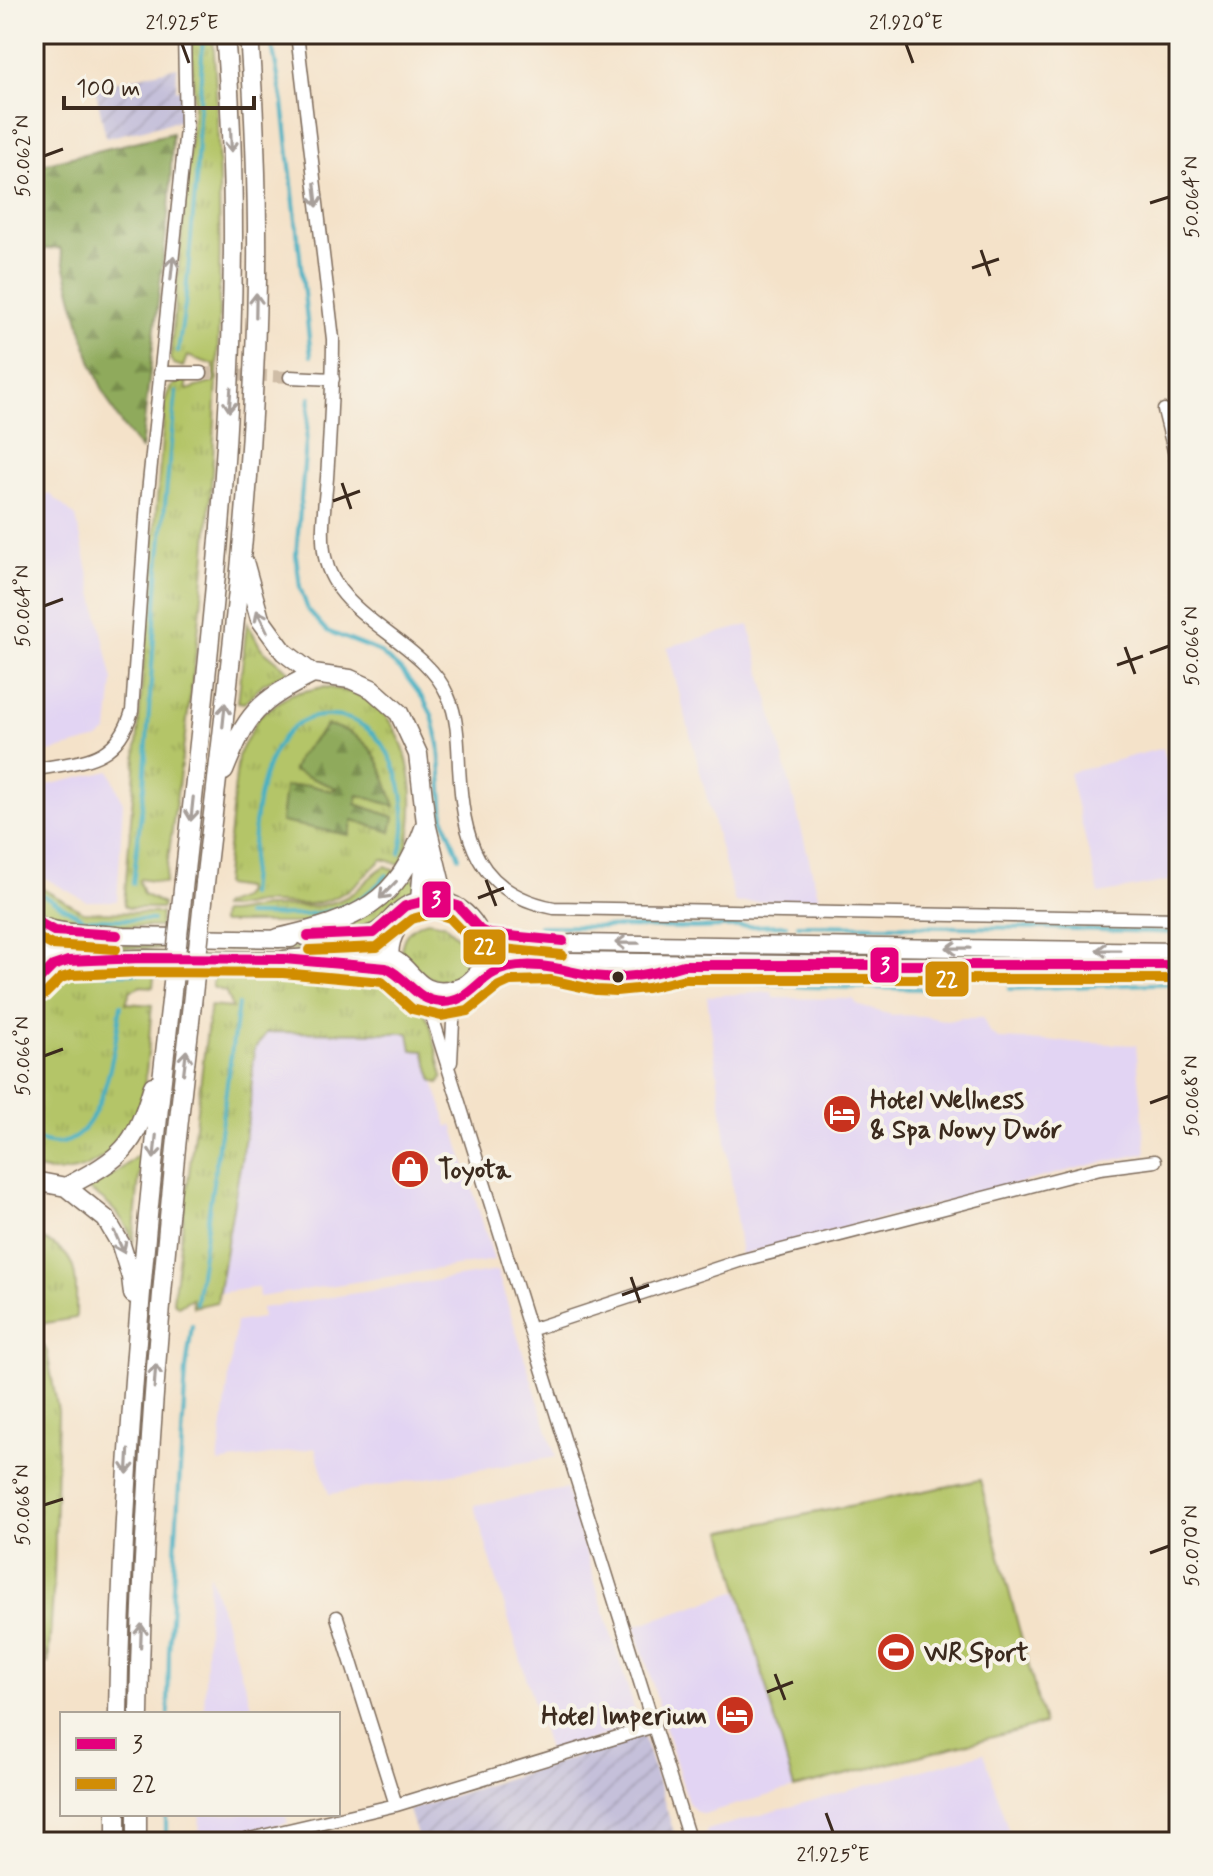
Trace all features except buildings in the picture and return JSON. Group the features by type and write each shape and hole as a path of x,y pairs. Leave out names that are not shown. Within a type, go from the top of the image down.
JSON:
{"highway":[{"path":"118,1712 127,1480 137,1328 217,579 232,372 233,218 225,34"},
{"path":"139,1712 143,1568 160,1306 242,550 254,375 257,288 255,139 249,34"},
{"path":"242,550 257,612 284,652 313,674 359,683 377,693 399,713 418,754 426,823 445,901"},
{"path":"215,792 237,739 254,711 270,696 313,674"},
{"path":"419,906 426,823"},
{"path":"284,939 350,918 375,903 397,881 420,843 426,823"},
{"path":"66,1187 112,1161 130,1143 141,1125 167,1041"},
{"path":"34,1181 66,1187 100,1213 117,1237 131,1277 137,1328"},
{"path":"116,1816 116,1842"},
{"path":"137,1816 137,1842"}],"main road":[{"path":"36,928 49,940 98,940 123,936 284,939 374,933 400,909 445,901 467,914 482,936 482,962 473,978 456,995 427,1000 405,987 392,964 392,939 401,924 419,906"},
{"path":"419,906 455,918 473,937 482,936 516,945 574,943 1179,951"},
{"path":"36,928 41,951 36,962"},
{"path":"284,939 371,944 392,939"},
{"path":"36,962 61,952 113,953 141,958"},
{"path":"34,985 46,971 59,963 141,958 284,959 327,956 392,964 426,988 464,998 492,974 505,968 578,963"},
{"path":"482,962 516,958 578,963 1009,967 1179,965"}],"street":[{"path":"34,770 99,756 118,741 128,724 136,676 147,502 186,129 184,34"},
{"path":"297,34 333,339 323,531 328,569 337,587 417,656 443,685 456,723 462,802 469,842 489,875 513,895 541,905 568,909 1179,919"},
{"path":"160,373 201,373"},
{"path":"290,377 333,379"},
{"path":"1164,410 1179,471"},
{"path":"451,1073 456,995"},
{"path":"427,1000 690,1842"},
{"path":"530,1330 739,1261 1100,1168 1155,1161"},
{"path":"337,1617 396,1805"},
{"path":"237,1842 396,1805 654,1726"}],"shaded area":[{"path":"177,67 176,90 182,88 181,120 106,138 95,87"},
{"path":"50,494 76,517 113,681 108,731 98,739 34,756 34,498"},
{"path":"749,625 819,898 735,903 667,647"},
{"path":"1163,748 1179,817 1179,879 1099,894 1069,773"},
{"path":"110,771 123,803 117,901 86,901 34,872 34,788"},
{"path":"772,992 773,998 853,999 859,1006 892,1015 947,1021 983,1018 989,1032 998,1039 1136,1045 1146,1153 741,1255 707,996"},
{"path":"267,1032 410,1033 424,1051 448,1127 453,1125 494,1260 259,1297 258,1287 218,1293 250,1107 254,1049"},
{"path":"497,1271 556,1457 329,1494 315,1448 218,1463 236,1322 262,1318 261,1308"},
{"path":"566,1489 639,1724 549,1753 474,1505"},
{"path":"209,1572 253,1712 204,1712"},
{"path":"738,1591 794,1788 703,1814 688,1802 635,1626"},
{"path":"643,1735 677,1842 419,1842 409,1810"},
{"path":"984,1753 1012,1842 702,1842 707,1830"},
{"path":"200,1816 286,1816 288,1823 199,1842"}],"green space":[{"path":"191,34 213,34 219,164 218,358 211,488 198,636 165,883 139,881 143,894 163,904 162,908 128,908 124,905 165,403 169,390 177,383 186,380 187,390 214,382 214,365 187,356 183,367 170,359 194,105"},
{"path":"172,133 170,198 141,449 124,429 99,381 80,327 60,248 34,250 34,166"},
{"path":"247,622 261,648 289,671 264,683 244,703 238,702"},
{"path":"323,687 339,689 368,700 392,725 401,743 411,784 412,805 411,826 401,864 382,859 349,889 320,902 258,903 221,908 241,898 245,891 244,888 224,885 238,756 259,716 291,694"},
{"path":"327,725 356,736 366,744 380,765 395,806 358,795 356,804 394,817 391,832 353,820 349,835 281,822 285,787 309,785 331,791 336,788 293,771 298,757"},
{"path":"386,866 397,872 375,897 314,923 220,923 221,913 335,902 352,894"},
{"path":"406,877 417,880 417,895 371,926 361,930 340,928"},
{"path":"34,884 84,912 161,913 160,927 63,926 47,922 34,908"},
{"path":"428,921 444,924 472,950 466,966 448,980 432,979 401,952 409,932"},
{"path":"48,945 381,948 379,952"},
{"path":"519,950 1000,956 1002,958 519,954"},
{"path":"73,965 155,967 153,987 141,986 130,991 126,1003 152,1005 147,1067 138,1113 121,1143 86,1167 64,1172 49,1171 34,1168 34,996 53,973"},
{"path":"215,967 378,973 423,1009 430,1024 443,1077 439,1083 433,1081 424,1051 412,1050 409,1033 267,1032 254,1050 250,1107 217,1302 193,1307 192,1298 178,1306 173,1301 210,1006 232,1008 226,992 212,987"},
{"path":"138,1155 141,1156 133,1243 115,1211 86,1188 116,1173"},
{"path":"34,1237 49,1242 68,1257 75,1277 76,1318 34,1325"},
{"path":"43,1345 58,1411 54,1580 48,1664 34,1610 34,1346"},
{"path":"980,1480 1044,1724 794,1788 723,1531"}],"waterway":[{"path":"178,351 196,181 203,34"},
{"path":"270,34 283,103 311,356"},
{"path":"133,884 144,786 158,577 176,392"},
{"path":"310,398 296,555 300,587 308,610 327,631 378,651 402,671 424,700 432,715 439,744 444,819 459,857"},
{"path":"249,895 256,815 264,776 281,740 298,723 309,718 346,718 365,727 381,743 392,762 404,808 400,853"},
{"path":"246,915 305,914 340,908 372,890 387,875"},
{"path":"34,890 84,919 153,920"},
{"path":"539,926 694,928 786,925"},
{"path":"798,925 1179,933"},
{"path":"34,1000 60,976 71,973 169,973"},
{"path":"202,974 368,975"},
{"path":"608,989 635,989 673,980 700,979 806,987 940,989"},
{"path":"1009,989 1179,983"},
{"path":"34,1138 57,1144 75,1137 90,1121 109,1073 121,1005"},
{"path":"196,1303 238,1005"},
{"path":"168,1712 186,1370 192,1325"},
{"path":"166,1816 166,1842"}],"tunnel":[{"path":"201,373 290,377"}],"transit line":[{"name":"3","path":"308,936 374,933 405,906 434,899 458,906 480,930 489,934 563,941"},
{"name":"22","path":"309,950 377,947 412,919 434,913 450,918 471,940 485,947 562,955"},
{"name":"3","path":"34,920 54,931 117,935"},
{"name":"22","path":"34,936 52,945 116,949"},
{"name":"3","path":"34,985 53,966 68,961 141,958 284,959 386,968 425,998 442,1002 461,998 497,971 520,966 614,977 644,975 683,965 1179,965"},
{"name":"22","path":"44,995 61,978 71,975 283,973 382,982 412,1009 441,1016 468,1011 510,981 550,980 616,991 685,979 1179,979"}],"place":[{"name":"Hotel Wellness & Spa Nowy Dwór","path":"842,1114"},
{"name":"Toyota","path":"410,1169"},
{"name":"WR Sport","path":"896,1652"},
{"name":"Hotel Imperium","path":"735,1715"}]}
